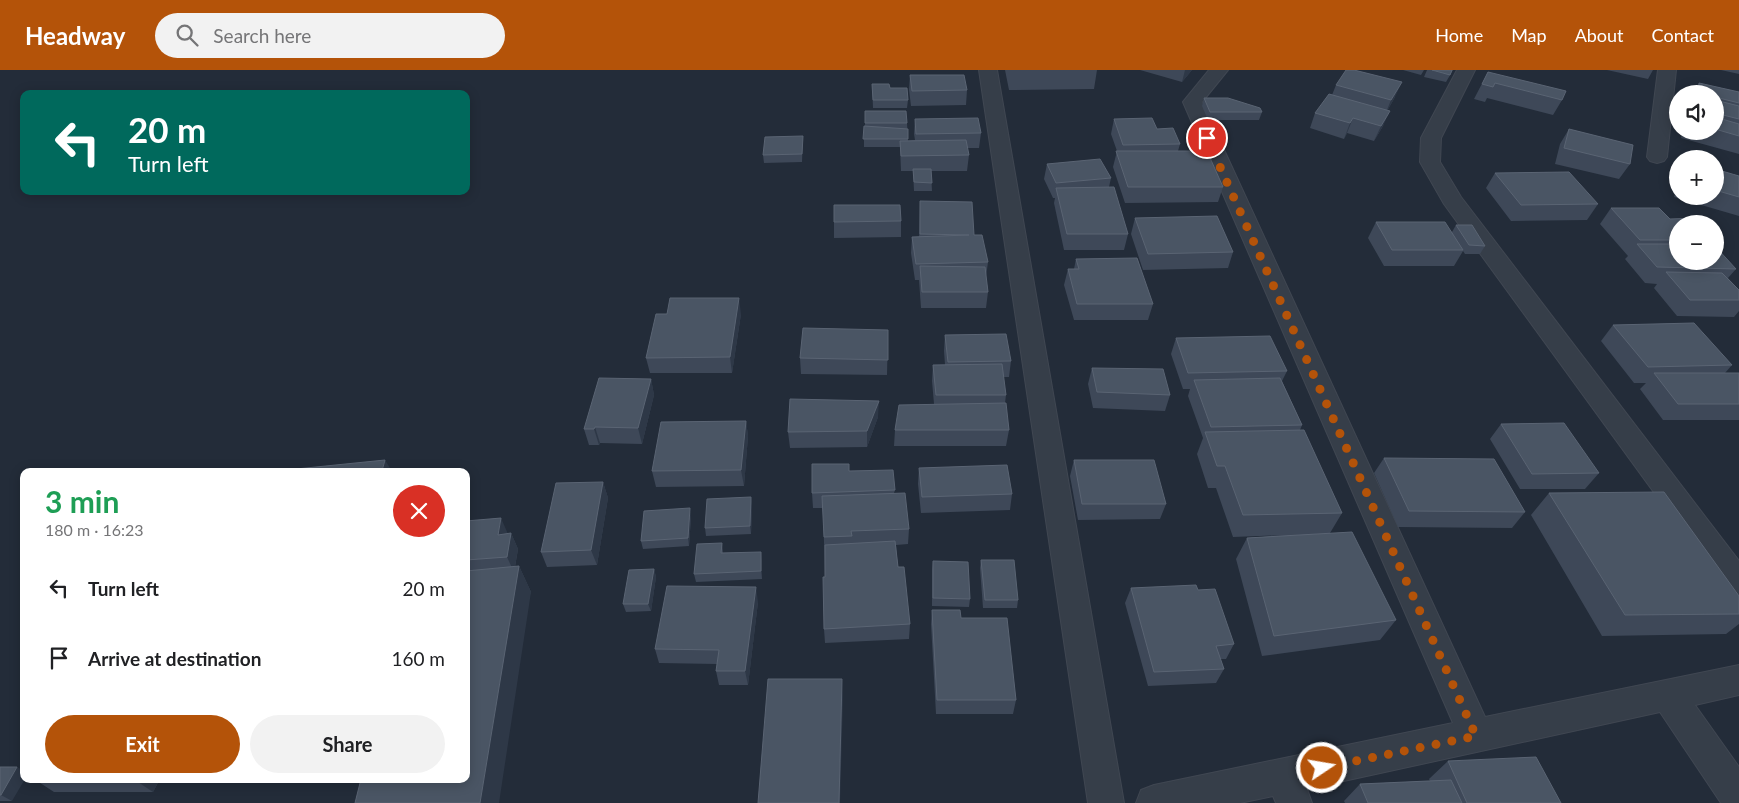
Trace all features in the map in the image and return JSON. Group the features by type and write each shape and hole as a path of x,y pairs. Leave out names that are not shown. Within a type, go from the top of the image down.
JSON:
{"street":[{"path":"988,70 1106,803"},
{"path":"1219,70 1192,102 1476,736"},
{"path":"1466,70 1431,138 1430,162 1452,198 1739,585"},
{"path":"1657,157 1667,70"},
{"path":"1154,803 1289,789 1476,736 1739,680"},
{"path":"1668,695 1739,798"}],"building":[{"path":"1346,70 1354,70 1402,82 1391,100 1336,85"},
{"path":"1432,70 1452,70 1450,75"},
{"path":"1488,72 1566,91 1562,100 1495,83 1493,87 1482,84"},
{"path":"910,75 964,75 967,90 912,91"},
{"path":"872,84 889,84 890,88 907,88 908,100 873,100"},
{"path":"1724,89 1739,92 1739,103 1724,99"},
{"path":"1329,94 1390,111 1381,126 1353,118 1350,123 1315,113"},
{"path":"1204,98 1228,98 1260,108 1262,112 1210,112"},
{"path":"1724,102 1739,106 1739,119 1724,115"},
{"path":"865,111 906,111 907,123 865,123"},
{"path":"978,118 981,133 916,134 915,119"},
{"path":"1152,118 1157,129 1173,128 1180,144 1123,145 1114,119"},
{"path":"1724,120 1739,124 1739,136 1724,132"},
{"path":"864,126 908,129 908,139 863,139"},
{"path":"1569,129 1633,145 1630,164 1564,148"},
{"path":"803,136 802,154 763,155 765,137"},
{"path":"966,140 969,155 901,156 900,141"},
{"path":"1116,151 1207,151 1223,187 1128,187"},
{"path":"1100,159 1111,178 1056,183 1047,164"},
{"path":"913,169 931,169 932,183 914,182"},
{"path":"1569,172 1598,204 1521,205 1495,173"},
{"path":"1724,172 1739,176 1739,197 1724,193"},
{"path":"1114,187 1128,234 1067,234 1056,188"},
{"path":"920,201 972,202 974,235 982,235 988,262 916,264 912,237 969,235 920,234"},
{"path":"834,205 900,205 901,221 834,222"},
{"path":"1611,208 1659,208 1669,218 1669,240 1640,240"},
{"path":"1217,216 1233,252 1148,254 1135,218"},
{"path":"1376,222 1445,222 1463,250 1392,250"},
{"path":"1456,225 1472,225 1485,246 1469,245"},
{"path":"1637,244 1669,244 1669,267 1657,267"},
{"path":"1724,256 1736,269 1724,269"},
{"path":"1137,258 1153,304 1077,304 1068,269 1079,269 1076,259"},
{"path":"920,266 985,267 988,292 922,292"},
{"path":"1666,272 1722,273 1739,290 1739,300 1690,300"},
{"path":"670,298 739,298 730,357 646,358 656,314 667,314"},
{"path":"1694,323 1732,365 1648,367 1613,325"},
{"path":"803,328 888,330 888,360 800,358"},
{"path":"1006,334 1011,361 948,362 945,335"},
{"path":"1270,336 1287,371 1188,373 1176,338"},
{"path":"1002,364 1006,395 936,395 933,365"},
{"path":"1092,368 1163,369 1170,395 1097,392"},
{"path":"1654,373 1739,373 1739,404 1678,404"},
{"path":"599,378 651,379 638,428 595,427 594,429 584,429"},
{"path":"1280,378 1302,425 1211,427 1194,380"},
{"path":"790,399 879,401 867,431 788,432"},
{"path":"1006,403 1009,430 895,430 899,405"},
{"path":"746,421 741,470 652,471 661,422"},
{"path":"1564,423 1599,473 1532,474 1501,424"},
{"path":"1304,430 1342,513 1243,515 1225,466 1217,466 1205,432"},
{"path":"1384,458 1494,459 1525,512 1409,511"},
{"path":"385,460 383,468 306,468"},
{"path":"1074,460 1154,460 1166,504 1082,504"},
{"path":"812,464 849,464 849,471 893,470 895,490 812,493"},
{"path":"1007,465 1012,494 922,497 919,468"},
{"path":"603,482 591,550 541,552 556,483"},
{"path":"1664,492 1739,596 1739,614 1625,615 1549,493"},
{"path":"905,493 909,529 851,531 852,536 824,537 822,496"},
{"path":"751,497 750,526 705,528 707,499"},
{"path":"690,508 688,538 641,541 644,511"},
{"path":"501,518 498,535 511,533 507,557 470,560 470,521"},
{"path":"1352,532 1396,620 1274,636 1247,538"},
{"path":"895,541 898,567 904,567 910,624 824,629 823,577 825,577 825,545"},
{"path":"722,543 721,553 761,552 761,571 694,574 697,544"},
{"path":"981,560 1014,560 1018,600 985,600"},
{"path":"933,561 968,562 970,599 933,598"},
{"path":"519,566 480,803 355,803 360,783 470,783 470,571"},
{"path":"654,569 648,604 623,604 629,570"},
{"path":"1196,585 1198,590 1215,589 1234,644 1216,646 1224,669 1154,672 1131,588"},
{"path":"667,586 756,587 745,671 716,671 719,650 655,649"},
{"path":"932,610 960,610 961,618 1007,618 1016,700 937,700"},
{"path":"768,679 842,679 839,803 758,803"},
{"path":"1536,757 1561,803 1467,803 1448,761"},
{"path":"0,767 17,767 1,795 0,795"},
{"path":"1451,780 1462,803 1368,803 1360,784"}],"route":[{"path":"1207,138 1476,736 1322,768"}]}
